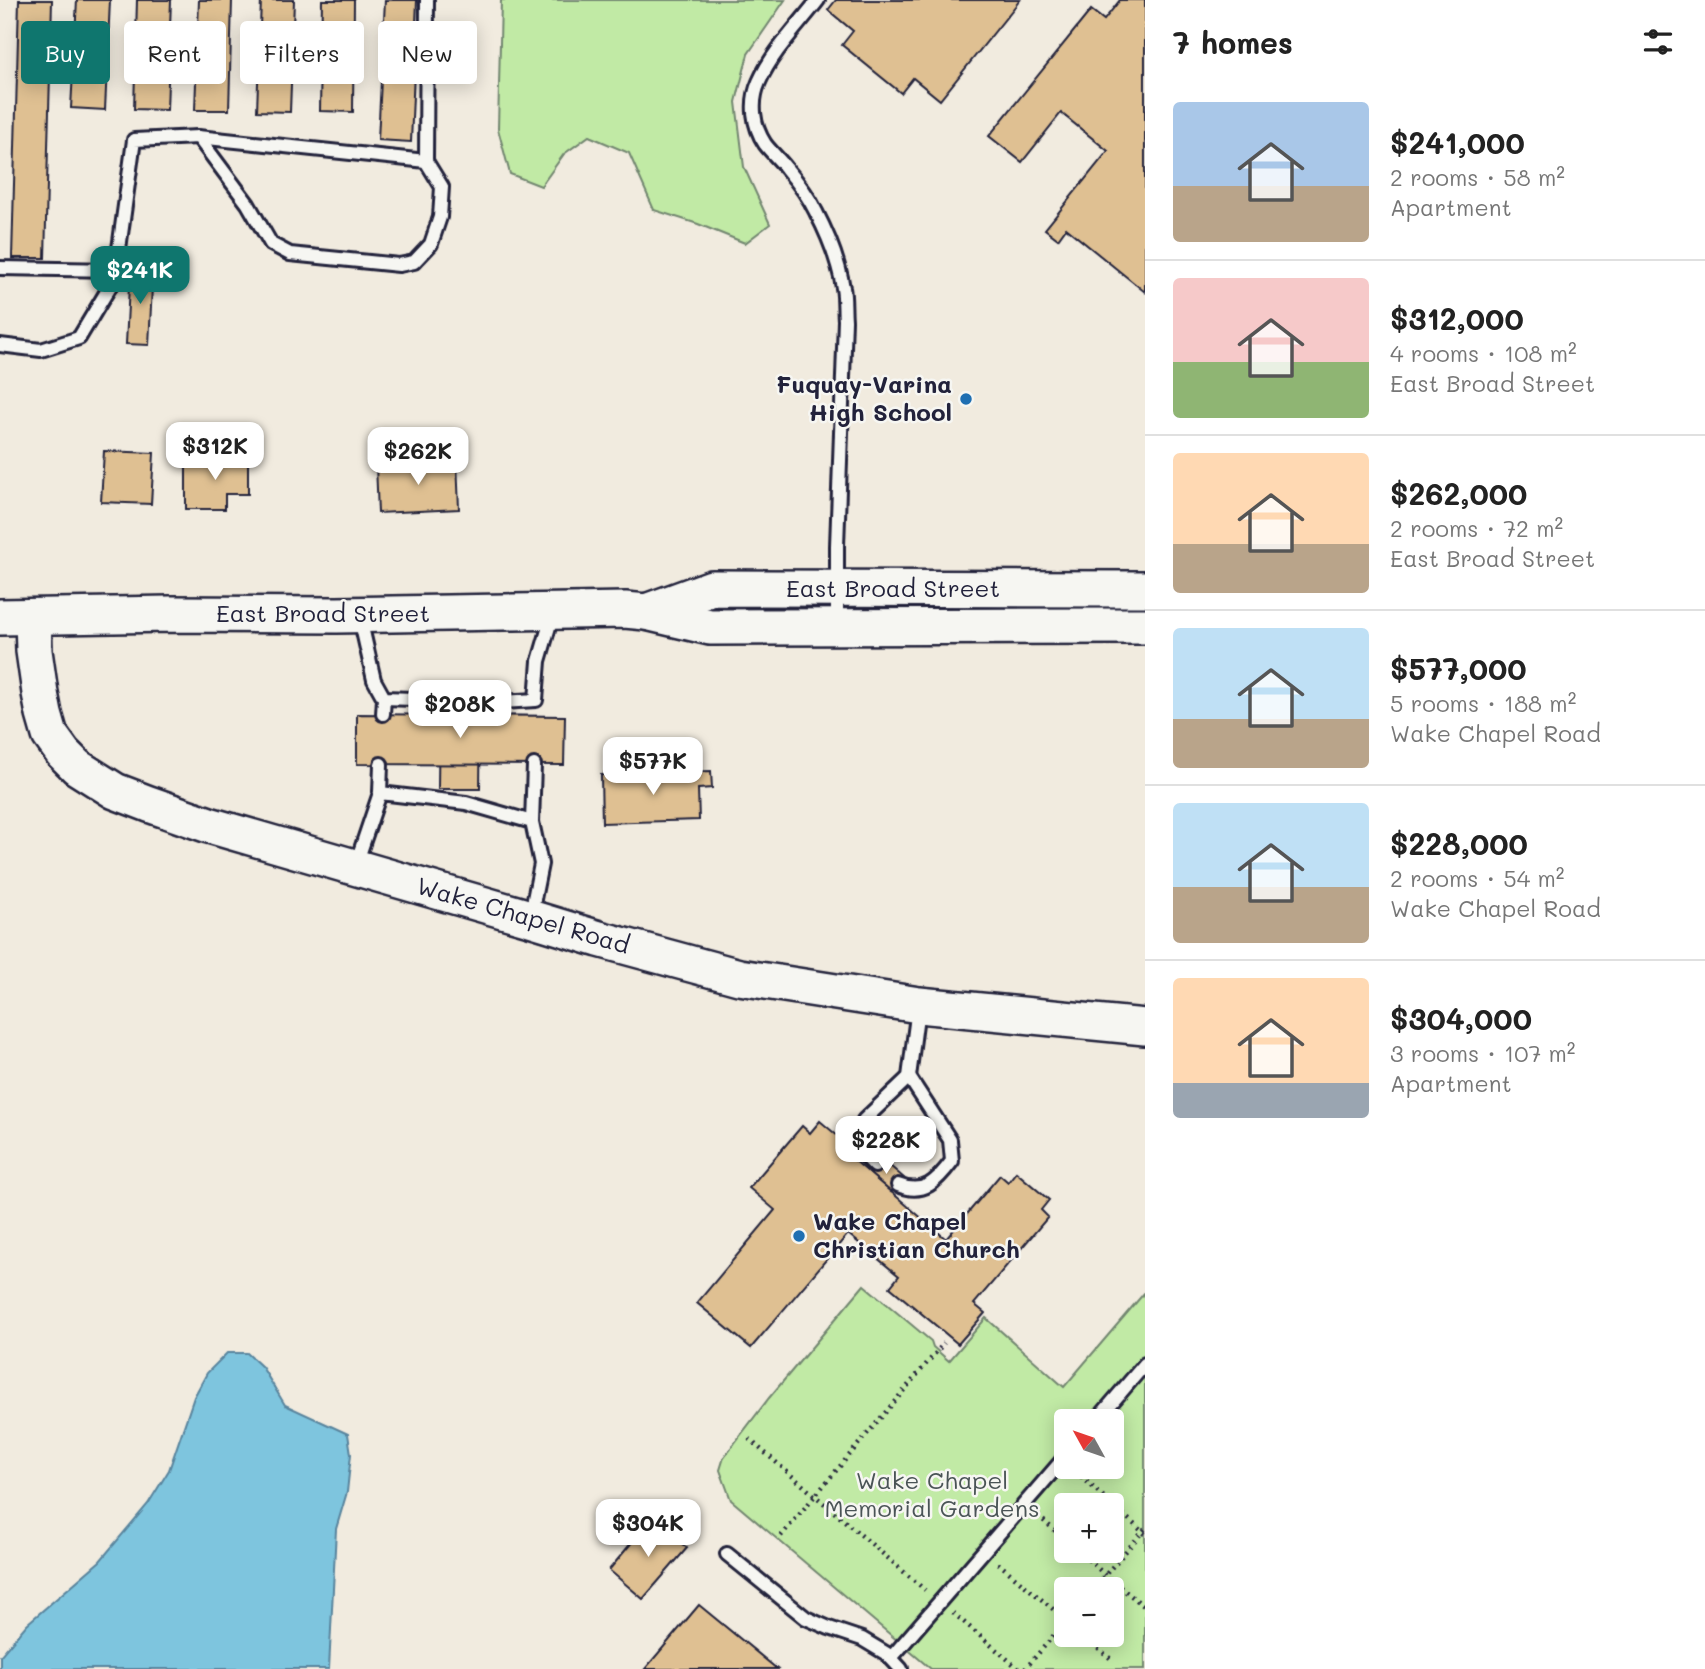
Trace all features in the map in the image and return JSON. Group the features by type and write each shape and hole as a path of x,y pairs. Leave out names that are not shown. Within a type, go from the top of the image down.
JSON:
{"main road":[{"name":"East Broad Street","path":"646,612 712,588 1145,589"},
{"name":"East Broad Street","path":"16,617 625,610 646,612 710,627 1145,626"},
{"name":"Wake Chapel Road","path":"16,617 34,651 44,714 50,734 63,754 115,791 149,804 209,825 739,977 919,1005 1145,1027"}],"lane":[{"path":"198,137 248,204 271,244 290,254 399,265 414,262 431,244 440,217 442,187 426,161 428,0"},
{"path":"818,0 785,42 758,83 754,116 757,130 765,144 787,168 816,211 843,288 845,320 837,626"},
{"path":"0,345 41,350 79,338 115,278 134,140 198,137 426,161"},
{"path":"0,268 116,270"},
{"path":"535,715 539,661 553,611"},
{"path":"359,614 374,680 384,698 383,714"},
{"path":"384,698 501,702 536,700"},
{"path":"354,867 380,793 381,764"},
{"path":"530,918 541,864 532,822 534,765"},
{"path":"380,793 466,803 532,822"},
{"path":"875,1166 866,1157 860,1143 864,1120 909,1077 919,1005"},
{"path":"898,1185 905,1189 923,1188 938,1180 952,1161 950,1140 909,1077"},
{"path":"1106,1409 1145,1364"},
{"path":"891,1658 1054,1470"},
{"path":"727,1554 806,1618 862,1639 891,1658 901,1669"}],"path":[{"path":"781,1536 944,1343"},
{"path":"749,1439 1019,1669"},
{"path":"1085,1479 1144,1531 1105,1575"},
{"path":"1024,1504 1054,1530"},
{"path":"984,1551 1054,1610"},
{"path":"1092,1563 1145,1607"},
{"path":"1025,1669 1054,1634"},
{"path":"1097,1647 1111,1659"}],"green space":[{"path":"501,0 785,0 748,54 736,102 744,167 770,224 745,243 654,210 629,153 589,136 564,154 541,186 510,174 498,129"},
{"name":"Wake Chapel Memorial Gardens","path":"864,1285 931,1341 933,1347 949,1361 986,1318 1064,1387 1145,1292 1145,1669 931,1669 731,1500 720,1470 724,1457 769,1398"}],"water":[{"path":"227,1353 247,1353 262,1367 285,1405 348,1434 351,1454 347,1492 336,1529 329,1669 0,1669 0,1656 27,1624 100,1561 148,1504 169,1470 194,1397 207,1373"}],"building":[{"path":"19,0 52,0 51,21 21,21 21,84 50,84 45,258 12,258"},
{"path":"77,0 110,0 109,21 76,21"},
{"path":"137,0 171,0 170,21 136,21"},
{"path":"199,0 232,0 229,110 195,110 196,84 226,84 226,21 198,21"},
{"path":"261,0 294,0 293,21 260,21"},
{"path":"322,0 354,0 354,21 322,21"},
{"path":"385,0 417,0 416,21 384,21"},
{"path":"836,0 1020,0 940,100 913,78 901,93 842,45 853,31 828,10"},
{"path":"1120,0 1145,0 1145,292 1066,228 1058,239 1045,229 1108,151 1061,113 1022,162 989,136 1091,10 1104,20"},
{"path":"72,84 106,84 105,110 71,108"},
{"path":"135,84 168,84 167,110 134,109"},
{"path":"258,84 291,84 290,112 257,111"},
{"path":"320,84 353,84 353,112 320,111"},
{"path":"381,84 413,84 411,142 378,140"},
{"path":"130,266 153,267 149,345 126,344"},
{"path":"104,451 154,453 151,504 101,502"},
{"path":"186,460 248,460 248,494 225,494 225,509 186,509"},
{"path":"457,461 459,509 378,513 376,465"},
{"path":"439,709 481,709 480,789 438,789"},
{"path":"357,714 565,716 564,765 357,764"},
{"path":"711,771 712,788 698,789 699,820 602,823 601,775"},
{"name":"Wake Chapel Christian Church","path":"820,1121 845,1142 840,1148 946,1239 1000,1175 1008,1182 1016,1172 1049,1200 1041,1210 1048,1217 974,1304 985,1313 958,1344 890,1287 899,1276 848,1234 751,1348 697,1303 775,1210 749,1188 802,1126 810,1133"},
{"path":"882,1159 904,1178 891,1192 869,1173"},
{"path":"652,1518 687,1548 643,1599 609,1570"},
{"path":"699,1605 777,1669 645,1669"}],"place":[{"name":"Fuquay-Varina High School","path":"966,399"},
{"name":"Wake Chapel Christian Church","path":"799,1236"}]}
